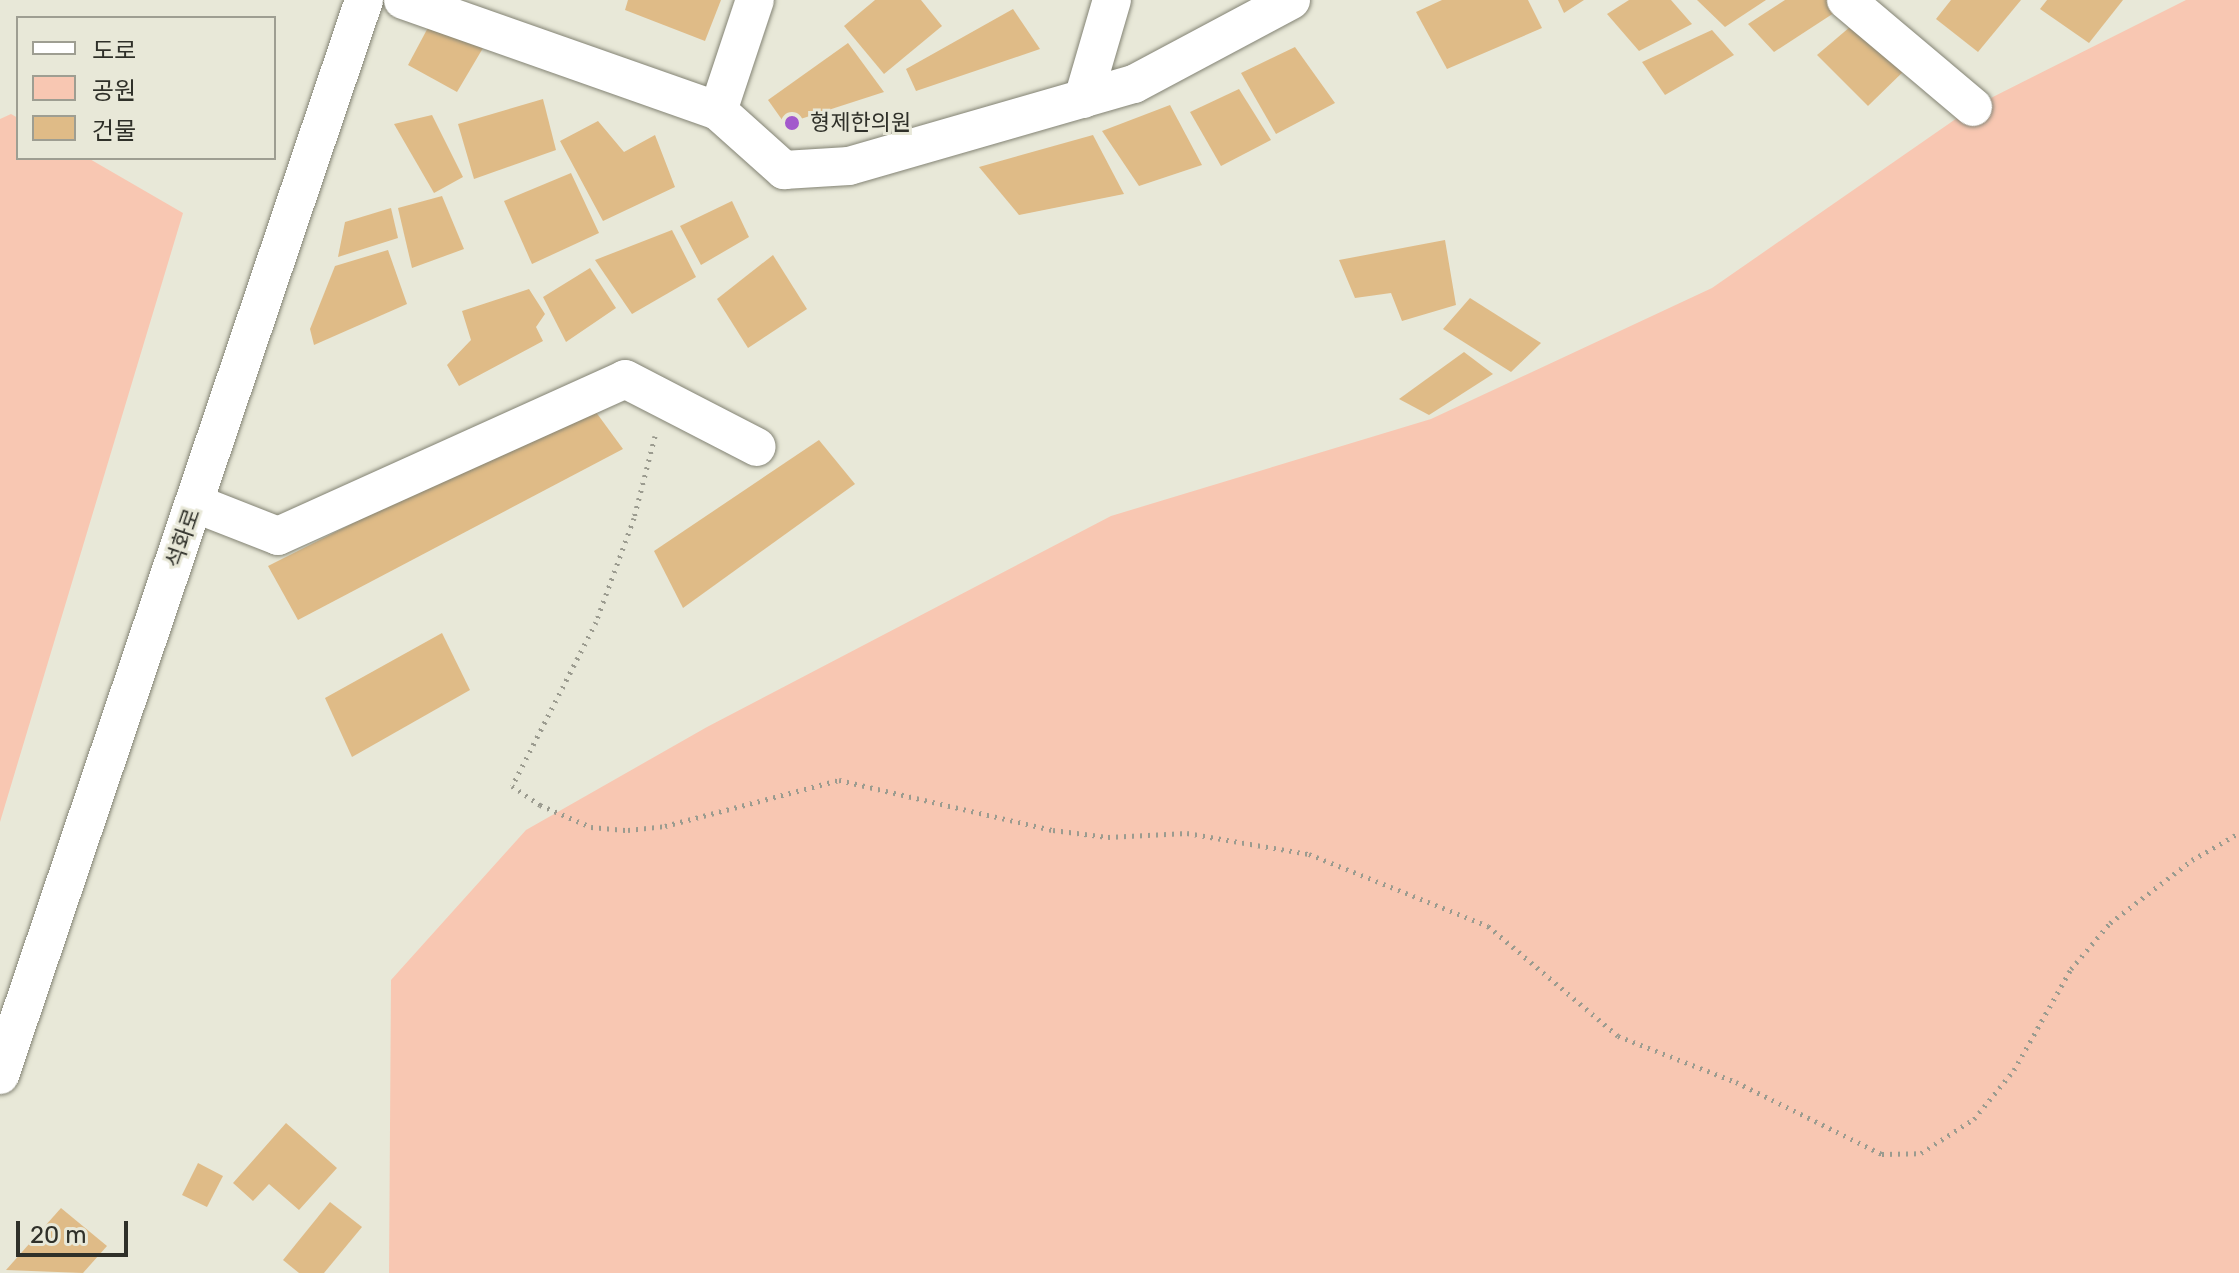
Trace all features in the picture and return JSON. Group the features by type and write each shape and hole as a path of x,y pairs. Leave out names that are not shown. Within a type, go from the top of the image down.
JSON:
{"street":[{"name":"석화로","path":"0,1075 364,0"},
{"path":"403,0 718,111 784,170 849,166 1134,84 1291,0"},
{"path":"718,111 755,0"},
{"path":"1083,99 1112,0"},
{"path":"1846,0 1973,107"},
{"path":"194,503 278,536 625,379 757,447"}],"path":[{"path":"665,399 634,518 596,622 512,786 540,805 591,827 665,826 839,780 1053,830 1108,837 1187,833 1309,854 1488,926 1618,1036 1736,1082 1882,1154 1921,1153 1974,1119 2014,1070 2071,969 2110,923 2192,860 2239,833"}],"green space":[{"path":"2186,0 2239,0 2239,1273 389,1273 391,980 526,830 707,727 1111,516 1431,419 1712,288 1973,107"},
{"path":"11,114 16,117 16,160 91,160 183,213 0,822 0,119"}],"building":[{"path":"628,0 721,0 705,41 625,10"},
{"path":"875,0 921,0 942,26 884,74 844,26"},
{"path":"1442,0 1528,0 1542,28 1447,69 1416,12"},
{"path":"1558,0 1584,0 1564,13"},
{"path":"1629,0 1671,0 1692,24 1639,51 1607,14"},
{"path":"1697,0 1766,0 1725,27"},
{"path":"1785,0 1828,0 1837,11 1774,52 1748,24"},
{"path":"1951,0 2021,0 1978,52 1936,19"},
{"path":"2047,0 2123,0 2089,43 2040,9"},
{"path":"1013,9 1040,49 916,91 906,69"},
{"path":"1857,21 1910,65 1868,106 1817,55"},
{"path":"431,22 483,48 457,92 408,65"},
{"path":"1712,30 1734,55 1665,95 1642,62"},
{"path":"848,43 884,92 785,124 768,100"},
{"path":"1295,47 1335,103 1276,134 1241,73"},
{"path":"1239,89 1271,140 1221,166 1190,112"},
{"path":"543,99 556,150 474,179 458,124"},
{"path":"1170,105 1202,165 1139,186 1102,131"},
{"path":"432,115 463,177 434,193 394,124"},
{"path":"598,121 624,152 655,135 675,187 603,221 560,141"},
{"path":"1093,135 1124,194 1019,215 979,167"},
{"path":"571,173 599,233 532,264 504,201"},
{"path":"442,196 464,249 412,268 398,208"},
{"path":"732,201 749,237 701,265 680,226"},
{"path":"391,208 398,238 338,257 345,222"},
{"path":"672,230 696,277 632,314 595,260"},
{"path":"1445,240 1456,305 1402,321 1391,293 1355,298 1339,260"},
{"path":"388,250 407,304 314,345 310,329 335,266"},
{"path":"773,255 807,309 748,348 717,299"},
{"path":"590,268 616,308 566,342 543,297"},
{"path":"529,289 545,314 536,327 543,341 459,386 447,365 471,340 462,311"},
{"path":"1470,298 1541,343 1511,372 1443,329"},
{"path":"1464,352 1493,374 1429,415 1399,399"},
{"path":"590,404 623,449 298,620 268,566"},
{"path":"819,440 855,484 683,608 654,551"},
{"path":"442,633 470,690 352,757 325,698"},
{"path":"286,1123 337,1168 299,1210 269,1184 253,1201 233,1183"},
{"path":"198,1163 223,1176 207,1207 182,1195"},
{"path":"330,1202 362,1227 324,1273 299,1273 283,1260"},
{"path":"61,1208 107,1246 83,1273 6,1270"}],"place":[{"name":"형제한의원","path":"792,123"}]}
